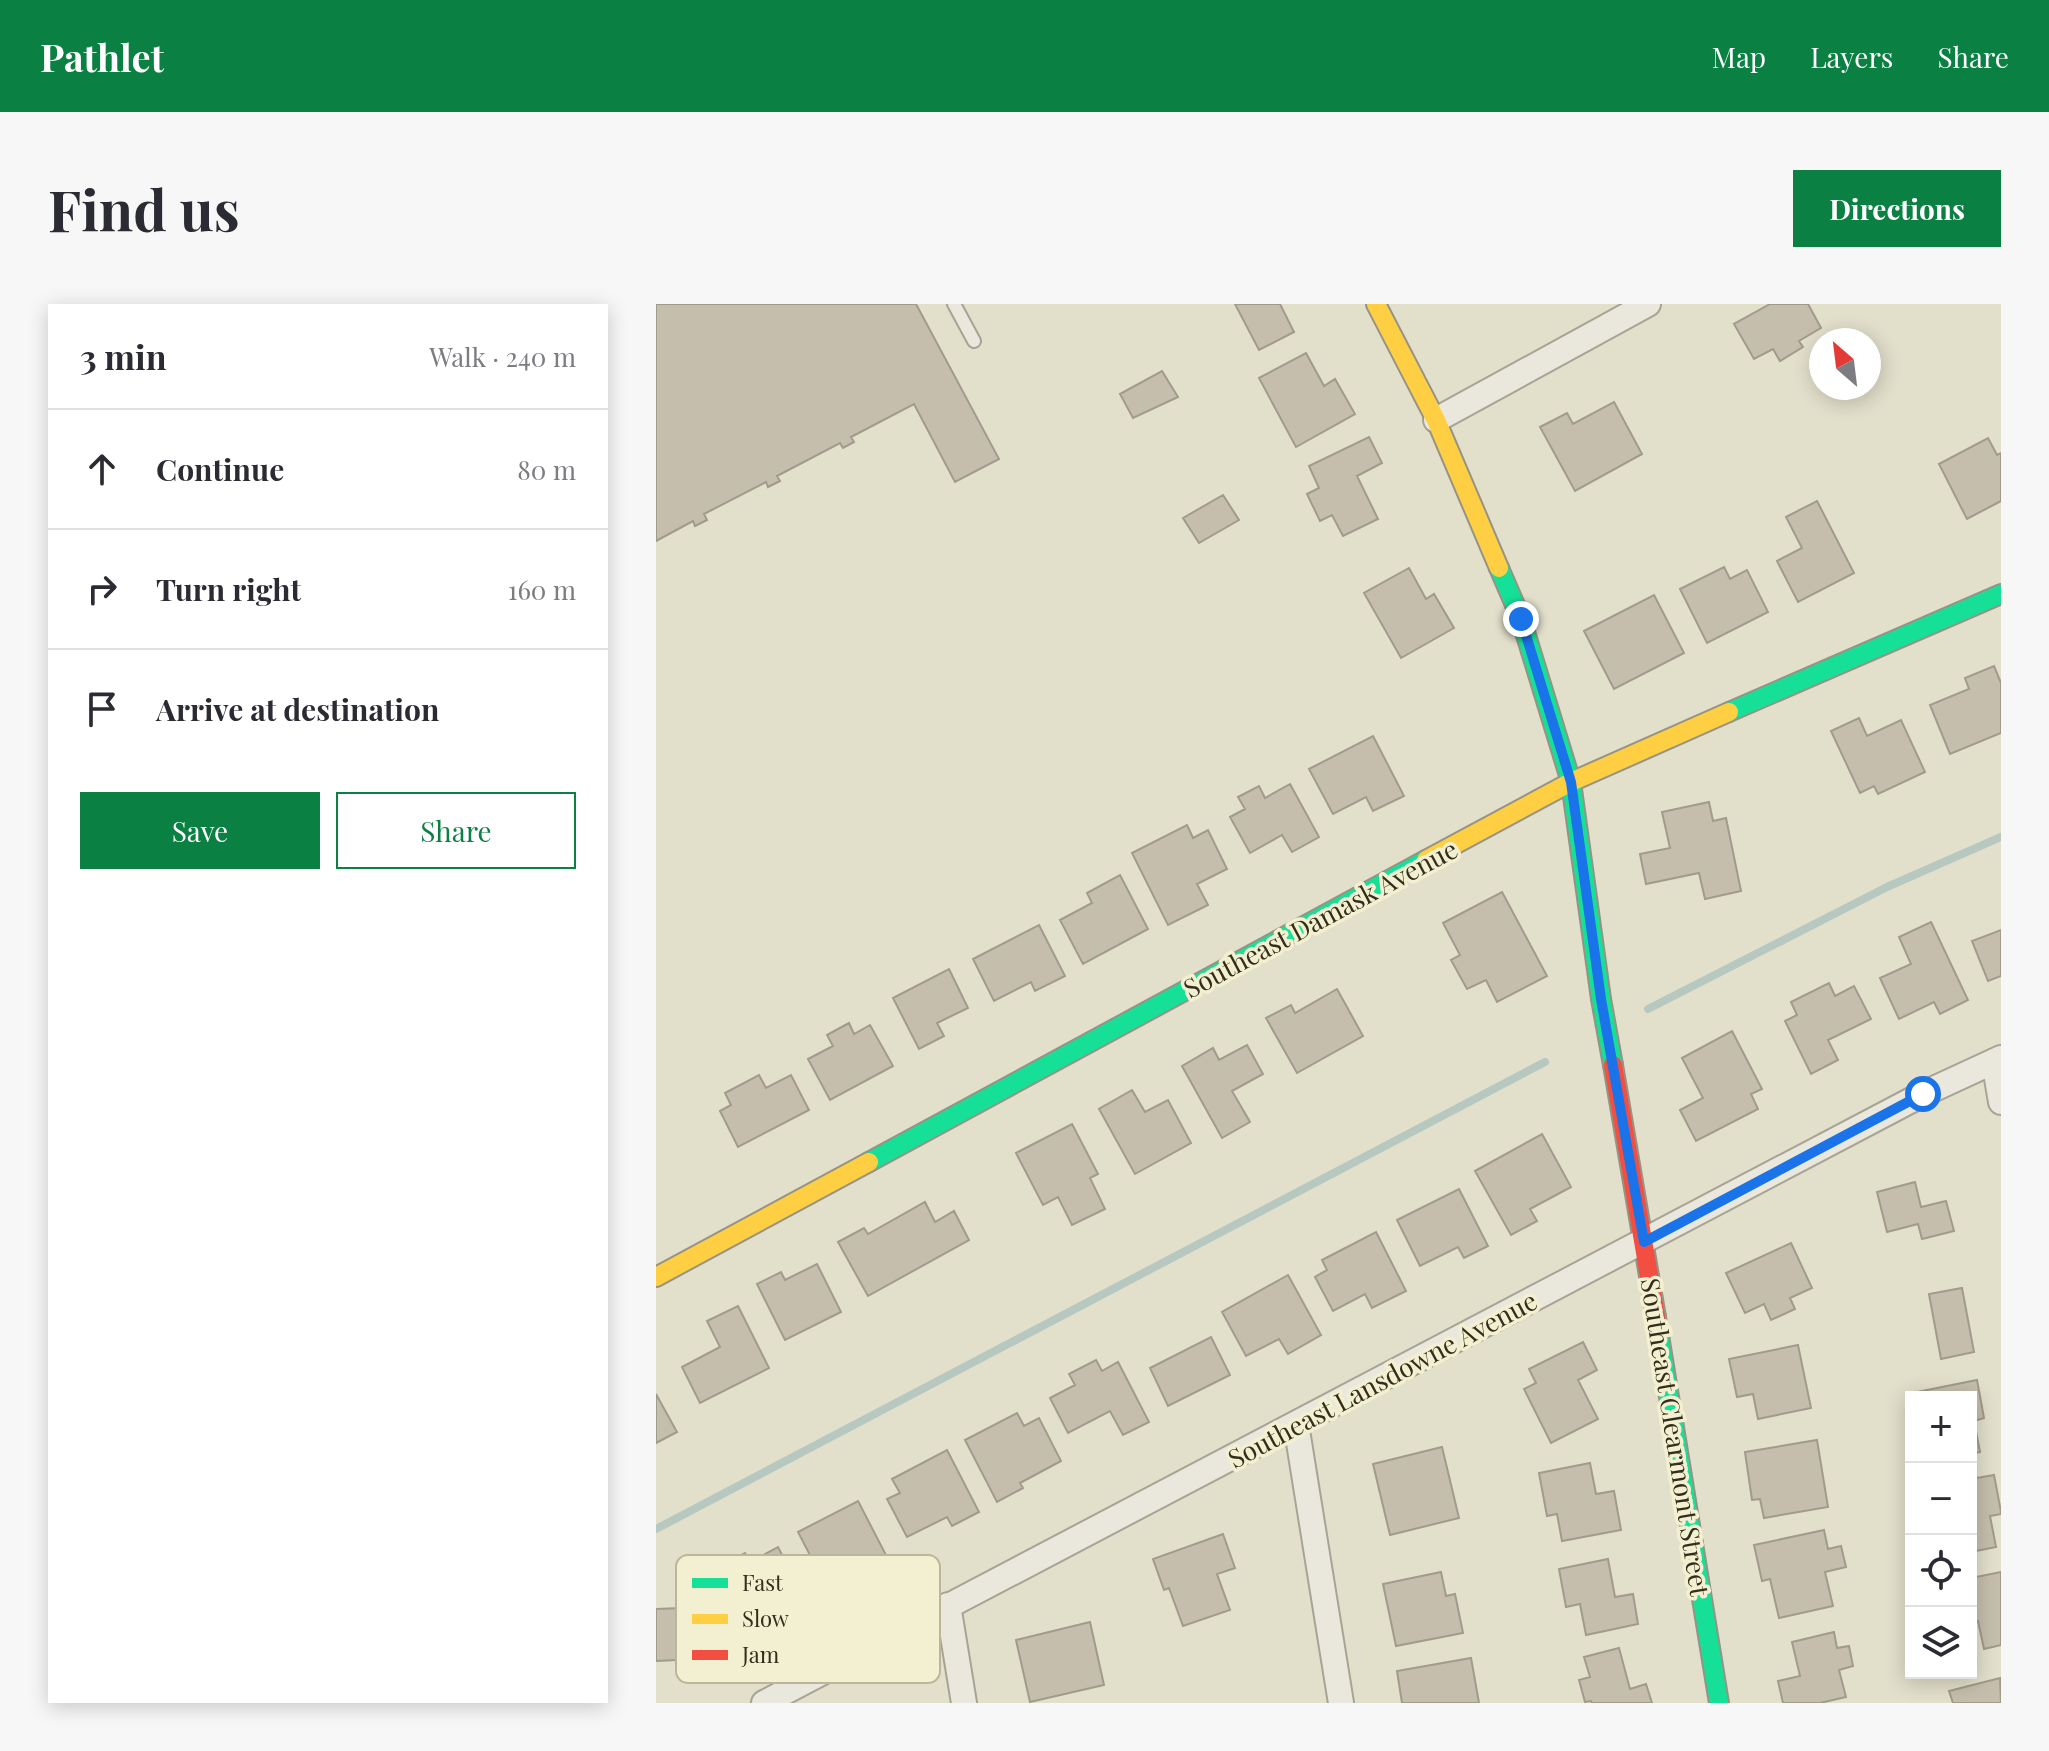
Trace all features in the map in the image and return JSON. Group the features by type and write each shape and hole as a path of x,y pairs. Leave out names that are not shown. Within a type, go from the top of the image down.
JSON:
{"street":[{"name":"Southeast Clearmont Street","path":"1376,304 1436,420 1521,619 1571,782 1601,999 1719,1703"},
{"path":"1436,420 1648,304"},
{"name":"Southeast Damask Avenue","path":"656,1277 1571,782 2001,594"},
{"path":"1998,1059 2001,1102"},
{"name":"Southeast Lansdowne Avenue","path":"940,1609 1923,1094 1998,1059"},
{"path":"1296,1424 1341,1703"},
{"path":"948,1605 964,1703"},
{"name":"Southeast Lansdowne Avenue","path":"764,1703 802,1683"}],"lane":[{"path":"954,304 974,341"}],"building":[{"path":"656,304 916,304 999,459 955,482 914,404 851,437 854,442 843,448 840,443 777,476 780,481 768,487 766,482 704,514 707,520 695,526 693,521 656,541"},
{"path":"1235,304 1280,304 1294,332 1259,350"},
{"path":"1770,304 1808,304 1821,328 1809,328 1809,335 1799,341 1803,347 1780,361 1773,349 1754,359 1734,324"},
{"path":"1306,353 1324,386 1335,379 1355,414 1296,447 1259,378"},
{"path":"1162,371 1178,397 1133,418 1120,394"},
{"path":"1614,402 1642,454 1575,491 1540,427 1567,413 1573,424"},
{"path":"1369,437 1382,463 1357,476 1378,519 1343,536 1332,515 1320,521 1307,494 1319,488 1309,466"},
{"path":"1988,438 1997,455 2001,453 2001,501 1967,519 1939,464"},
{"path":"1223,495 1239,520 1199,543 1183,518"},
{"path":"1817,501 1854,573 1798,602 1777,561 1802,548 1786,517"},
{"path":"1724,567 1730,579 1747,570 1768,612 1707,643 1680,589"},
{"path":"1409,568 1426,599 1434,594 1454,628 1401,658 1364,593"},
{"path":"1654,595 1684,653 1614,689 1584,631"},
{"path":"1994,666 2001,683 2001,733 1950,754 1930,705 1969,689 1965,678"},
{"path":"1859,718 1867,736 1901,720 1925,772 1878,794 1874,786 1860,793 1831,731"},
{"path":"1373,736 1404,796 1373,811 1366,797 1333,814 1309,769"},
{"path":"1290,784 1319,837 1292,852 1282,835 1250,853 1230,817 1245,809 1238,797 1259,786 1265,798"},
{"path":"1709,802 1713,821 1726,818 1741,891 1705,899 1699,873 1646,884 1640,854 1670,848 1662,812"},
{"path":"1187,825 1193,838 1208,830 1227,869 1197,884 1208,905 1168,925 1132,853"},
{"path":"1120,875 1148,929 1083,964 1060,920 1092,903 1087,893"},
{"path":"1502,892 1547,976 1497,1002 1486,980 1467,989 1451,960 1460,955 1443,923"},
{"path":"1931,922 1968,1000 1940,1014 1934,1002 1899,1019 1880,978 1911,964 1899,937"},
{"path":"1039,925 1065,976 1035,991 1031,982 994,1001 973,959"},
{"path":"2001,930 2001,976 1988,981 1972,941"},
{"path":"949,969 968,1008 937,1023 944,1036 919,1049 893,998"},
{"path":"1829,983 1835,996 1854,986 1871,1019 1828,1040 1838,1060 1811,1074 1785,1021 1797,1015 1791,1002"},
{"path":"1337,989 1363,1036 1297,1073 1266,1018 1291,1005 1295,1013"},
{"path":"849,1023 854,1034 870,1025 893,1066 830,1100 808,1059 833,1046 827,1035"},
{"path":"1732,1031 1762,1089 1751,1094 1758,1109 1696,1141 1680,1110 1703,1098 1682,1058"},
{"path":"1247,1045 1263,1074 1232,1091 1250,1122 1222,1138 1182,1066 1213,1048 1219,1060"},
{"path":"759,1075 766,1088 791,1075 809,1110 738,1147 720,1111 731,1105 725,1093"},
{"path":"1132,1090 1145,1112 1168,1100 1191,1143 1135,1174 1099,1109"},
{"path":"1072,1124 1098,1174 1090,1178 1105,1209 1072,1225 1058,1197 1043,1205 1016,1153"},
{"path":"1542,1134 1571,1187 1530,1209 1537,1221 1511,1235 1475,1171"},
{"path":"1915,1182 1921,1207 1946,1201 1954,1231 1922,1239 1918,1224 1887,1232 1877,1192"},
{"path":"1459,1189 1488,1246 1464,1258 1458,1247 1420,1266 1397,1220"},
{"path":"925,1202 935,1222 954,1211 969,1240 868,1296 838,1242 864,1228 868,1234"},
{"path":"1376,1232 1406,1291 1372,1308 1365,1294 1333,1311 1315,1277 1327,1270 1322,1260"},
{"path":"1791,1243 1812,1288 1790,1298 1795,1309 1771,1320 1764,1304 1745,1313 1726,1273"},
{"path":"817,1264 841,1312 785,1340 757,1284 781,1272 785,1280"},
{"path":"1288,1275 1321,1335 1288,1354 1279,1339 1246,1356 1222,1312"},
{"path":"1962,1288 1974,1352 1941,1359 1929,1294"},
{"path":"738,1306 769,1368 700,1403 682,1367 720,1347 707,1321"},
{"path":"1211,1337 1230,1375 1168,1406 1150,1368"},
{"path":"1583,1342 1597,1370 1578,1380 1598,1419 1551,1443 1524,1389 1536,1383 1529,1369"},
{"path":"1798,1345 1811,1408 1758,1419 1753,1394 1737,1397 1729,1359"},
{"path":"1096,1360 1102,1371 1118,1362 1149,1422 1123,1435 1110,1411 1068,1433 1050,1398 1075,1385 1069,1374"},
{"path":"1977,1380 1984,1418 1977,1420 1977,1391 1922,1391"},
{"path":"656,1394 677,1432 656,1443"},
{"path":"1017,1413 1024,1426 1039,1418 1061,1461 1020,1483 1023,1488 997,1502 965,1440"},
{"path":"1817,1440 1828,1507 1764,1518 1760,1499 1752,1500 1745,1452"},
{"path":"1442,1447 1459,1518 1390,1535 1373,1464"},
{"path":"947,1450 979,1512 952,1526 947,1517 907,1537 887,1499 900,1493 892,1479"},
{"path":"1590,1463 1596,1494 1614,1491 1621,1530 1562,1541 1557,1514 1547,1516 1539,1473"},
{"path":"1994,1475 2001,1514 1990,1516 1996,1547 1977,1551 1977,1535 1977,1478"},
{"path":"858,1501 886,1555 810,1555 798,1532"},
{"path":"1824,1530 1828,1549 1841,1546 1846,1567 1825,1572 1833,1606 1779,1618 1770,1579 1762,1581 1754,1545"},
{"path":"1223,1534 1235,1568 1217,1574 1230,1610 1183,1626 1169,1588 1164,1590 1153,1559"},
{"path":"778,1547 782,1555 763,1555"},
{"path":"1608,1559 1615,1597 1633,1594 1638,1624 1586,1635 1580,1604 1566,1607 1559,1569"},
{"path":"1441,1572 1446,1596 1455,1594 1463,1633 1396,1646 1383,1584"},
{"path":"2001,1572 2001,1645 1984,1649 1977,1621 1977,1577"},
{"path":"676,1608 676,1660 656,1661 656,1609"},
{"path":"1090,1622 1104,1685 1030,1702 1016,1640"},
{"path":"1834,1632 1837,1648 1849,1646 1853,1666 1839,1670 1846,1697 1820,1703 1783,1703 1778,1681 1800,1676 1792,1642"},
{"path":"1619,1648 1630,1689 1646,1684 1652,1703 1585,1702 1579,1680 1590,1677 1584,1657"},
{"path":"1471,1658 1479,1703 1402,1703 1397,1671"},
{"path":"2000,1678 2001,1703 1953,1703 1949,1691"}],"waterway":[{"path":"1648,1009 1887,887 2001,837"},
{"path":"656,1529 1545,1062"}],"traffic: fast":[{"path":"1499,568 1521,619 1571,782 1613,1065"},
{"path":"1729,712 2001,594"},
{"path":"869,1162 1426,860"},
{"path":"1656,1317 1719,1703"}],"traffic: slow":[{"path":"1376,304 1436,420 1499,568"},
{"path":"1426,860 1571,782 1729,712"},
{"path":"656,1277 869,1162"}],"traffic: jam":[{"path":"1613,1065 1656,1317"}],"route":[{"path":"1521,619 1571,782 1601,999 1644,1242 1923,1094"}]}
